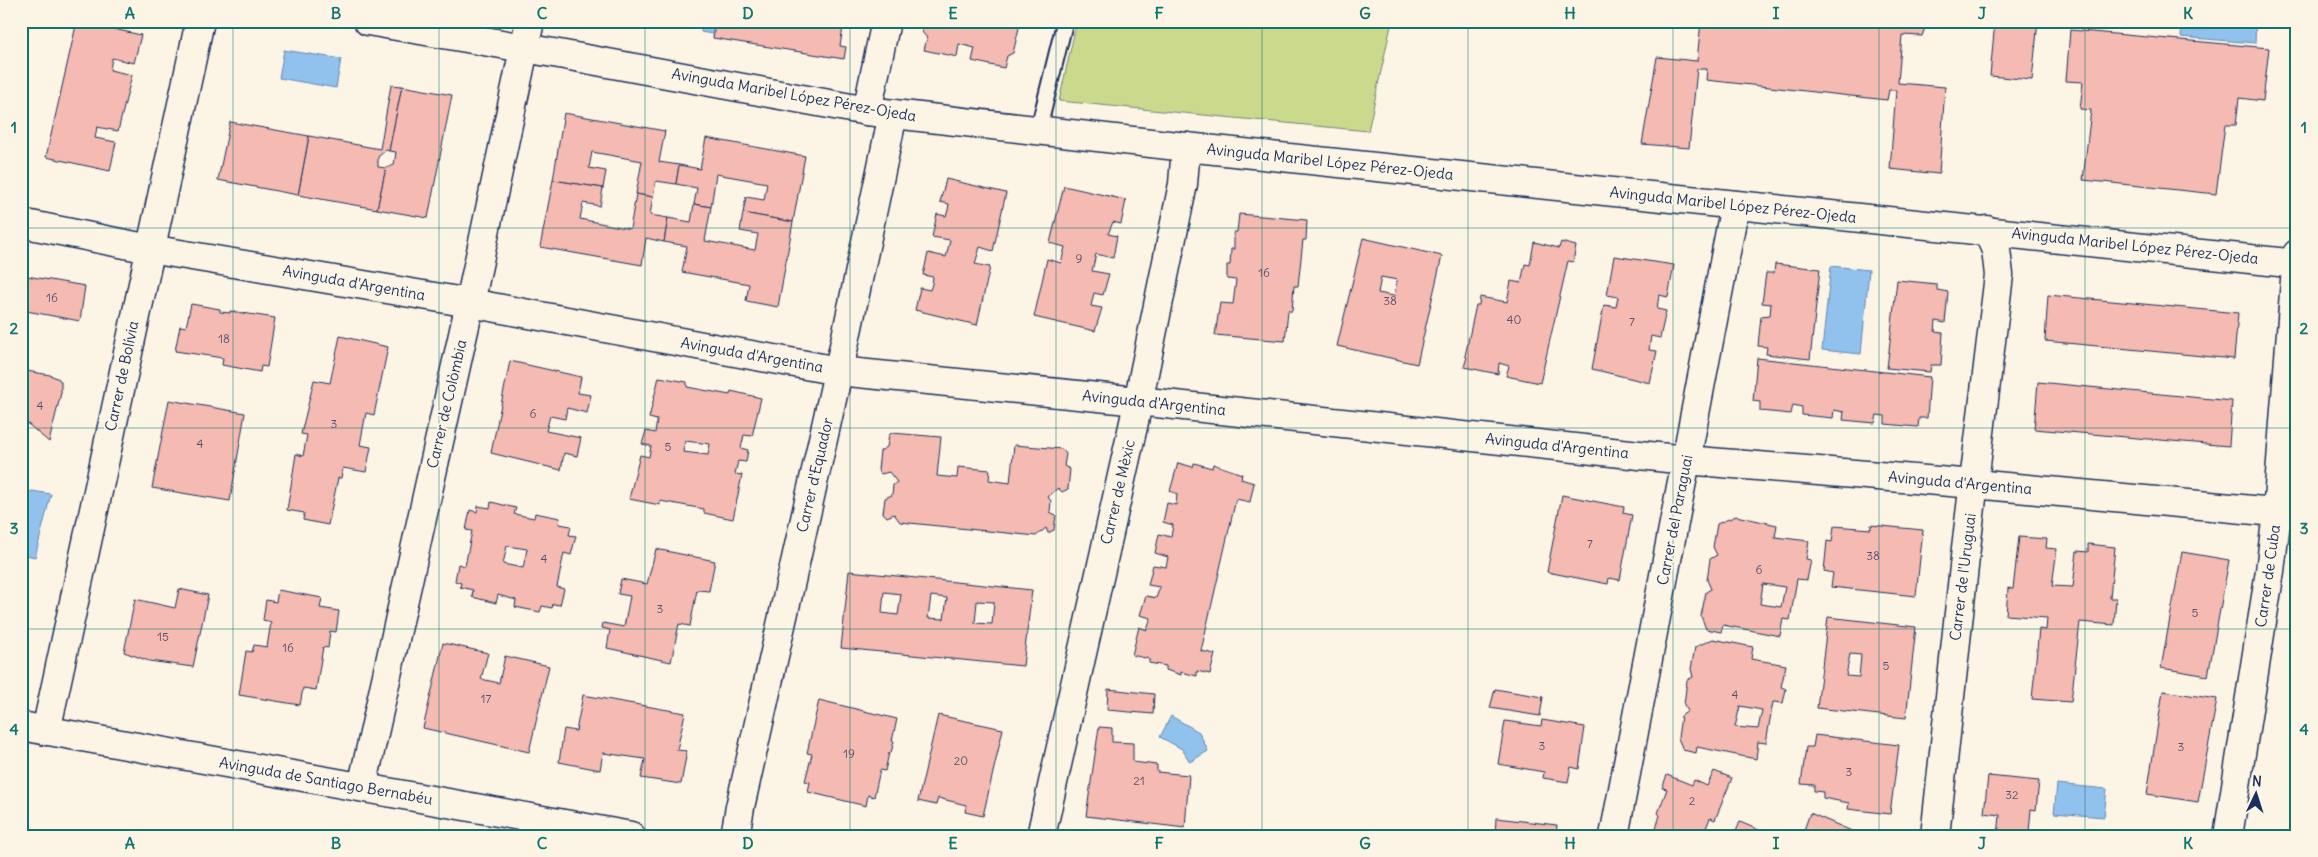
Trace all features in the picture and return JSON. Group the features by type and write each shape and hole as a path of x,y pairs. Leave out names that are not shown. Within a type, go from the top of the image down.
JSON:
{"street":[{"name":"Carrer de Bolívia","path":"34,728 150,249 200,21"},
{"name":"Avinguda Maribel López Pérez-Ojeda","path":"368,21 524,47 893,114 1735,205 2296,260"},
{"name":"Carrer de Colòmbia","path":"362,787 470,303 530,21"},
{"path":"867,110 886,21"},
{"name":"Carrer d'Equador","path":"735,836 893,114"},
{"name":"Carrer de Mèxic","path":"1040,836 1138,400 1184,184 1186,147"},
{"name":"Carrer del Paraguai","path":"1614,836 1735,205"},
{"name":"Avinguda d'Argentina","path":"21,223 150,249 470,303 838,371 1138,400 1686,460 1974,484 2287,514"},
{"name":"Carrer de l'Uruguai","path":"1935,836 1999,275 1996,250 1987,230"},
{"name":"Carrer de Cuba","path":"2228,836 2270,571 2287,514 2296,260"},
{"name":"Avinguda de Santiago Bernabéu","path":"34,728 631,836"}],"lane":[{"path":"1038,131 1065,21"}],"green space":[{"path":"1077,21 1392,21 1368,131 1059,101"}],"water":[{"path":"675,21 715,21 712,34 701,32 701,27"},
{"path":"2182,21 2256,21 2255,43 2181,37"},
{"path":"284,50 341,59 336,88 279,78"},
{"path":"1831,266 1869,270 1861,354 1822,350"},
{"path":"32,491 51,494 35,557 21,554 21,497"},
{"path":"1171,716 1199,732 1208,751 1190,762 1182,749 1160,737"},
{"path":"2057,784 2107,789 2104,817 2054,813"}],"building":[{"path":"21,21 27,21 25,41 21,41"},
{"path":"77,21 141,35 134,63 112,58 110,70 132,75 118,131 97,127 95,138 116,142 110,171 46,157"},
{"path":"625,21 664,21 663,28"},
{"path":"721,21 844,21 840,46 846,47 844,59 713,38 715,23 721,24"},
{"path":"924,21 1014,21 1019,28 1013,53 1007,56 1004,68 972,61 975,48 959,44 957,57 924,50 927,38 922,32"},
{"path":"1701,21 1905,21 1923,24 1925,28 1922,36 1902,35 1898,83 1945,87 1939,174 1890,169 1896,90 1889,90 1887,100 1706,80 1707,69 1697,69 1689,148 1642,144 1657,57 1697,61"},
{"path":"1995,21 2038,21 2032,80 1990,76"},
{"path":"2070,30 2269,48 2263,101 2239,98 2236,125 2225,125 2216,194 2083,180 2091,110 2080,109 2083,82 2066,81"},
{"path":"391,85 402,86 389,151 386,150 378,157 378,167 386,168 377,209 298,195 309,136 380,149"},
{"path":"402,86 452,95 428,218 377,209 386,168 394,165 396,152 389,151"},
{"path":"564,113 665,131 659,162 679,165 676,184 656,181 653,197 636,194 642,161 592,152 589,168 606,171 603,188 553,180"},
{"path":"230,122 309,136 298,195 218,180"},
{"path":"706,138 805,156 793,222 743,213 746,197 764,200 767,183 716,174 711,207 694,204 697,188 676,184 679,165 700,169"},
{"path":"946,179 1006,193 993,251 980,247 975,264 990,267 977,325 915,310 920,288 930,290 932,284 933,277 923,275 928,253 946,257 950,240 932,237 937,214 946,216 948,210 949,204 940,202"},
{"path":"553,180 603,188 600,206 583,203 580,219 630,229 636,194 653,197 650,215 668,218 664,242 646,238 642,265 540,247"},
{"path":"1064,186 1126,200 1121,224 1113,222 1108,234 1117,236 1113,258 1096,254 1092,271 1109,274 1103,295 1094,293 1091,306 1102,308 1095,331 1034,317 1047,259 1061,263 1065,247 1050,243"},
{"path":"694,204 711,207 705,241 755,250 758,234 740,231 743,213 793,222 778,307 746,301 749,284 682,272 687,246 664,242 668,218 691,222"},
{"path":"1239,214 1307,220 1306,240 1303,240 1298,286 1294,286 1292,311 1288,311 1285,341 1215,335 1220,303 1233,304 1236,280 1227,279 1227,265 1230,265 1231,249 1234,249 1234,232 1237,232"},
{"path":"1363,238 1442,256 1417,364 1337,346","holes":["1381,277 1397,280 1394,296 1378,293"]},
{"path":"1534,242 1559,248 1561,242 1576,246 1573,262 1568,261 1540,383 1506,376 1509,366 1499,363 1498,374 1464,367 1476,305 1479,305 1480,297 1507,302 1511,281 1521,283 1525,264 1530,265"},
{"path":"1614,256 1674,265 1668,297 1659,295 1657,309 1666,311 1660,338 1651,336 1649,350 1657,351 1650,383 1592,369 1604,305 1616,307 1618,297 1607,295"},
{"path":"1775,264 1820,269 1810,359 1766,354 1767,347 1758,346 1761,316 1770,315 1771,304 1762,303 1766,273 1774,273"},
{"path":"21,275 85,286 80,321 21,310"},
{"path":"1897,280 1937,284 1937,290 1948,292 1945,323 1936,321 1935,332 1943,333 1941,365 1931,365 1930,372 1887,368"},
{"path":"2048,295 2238,313 2234,359 2045,341"},
{"path":"191,304 220,309 220,312 230,313 230,311 275,318 267,367 261,366 260,372 222,365 223,358 175,351 180,326 186,327"},
{"path":"340,336 388,347 374,415 366,413 360,445 371,447 366,472 343,468 341,478 338,478 328,525 303,520 304,513 287,510 296,454 303,456 307,435 301,434 314,380 330,383"},
{"path":"1757,358 1930,377 1927,418 1919,418 1918,427 1885,424 1885,416 1877,415 1875,423 1843,420 1844,412 1834,410 1833,418 1802,415 1802,407 1793,405 1791,414 1760,411 1760,402 1753,401"},
{"path":"510,361 581,377 578,393 591,395 587,413 567,408 565,419 550,416 546,431 581,438 577,456 564,453 561,470 491,453"},
{"path":"21,370 50,375 61,382 61,393 49,442 21,418"},
{"path":"659,377 687,382 687,387 730,395 731,391 761,398 752,436 744,435 741,448 748,450 746,462 738,461 735,474 742,475 733,519 704,513 704,509 660,501 660,505 629,499 640,455 649,457 651,446 642,444 646,431 655,433 657,420 649,418","holes":["685,441 710,444 708,455 683,452"]},
{"path":"2038,382 2232,401 2229,446 2034,429"},
{"path":"169,400 245,413 230,501 152,488"},
{"path":"892,433 941,437 937,476 957,478 958,467 990,470 989,480 1010,483 1014,445 1062,449 1066,454 1064,466 1070,469 1068,489 1062,492 1058,488 1048,497 1051,501 1050,512 1056,515 1054,530 1048,533 1046,528 1036,536 900,522 894,514 887,517 883,513 885,498 892,495 893,485 897,482 889,472 881,474 878,470 880,451 887,447 889,435"},
{"path":"1178,463 1193,467 1194,463 1212,468 1213,464 1242,474 1241,479 1254,483 1250,502 1236,499 1201,651 1215,654 1210,674 1197,671 1197,676 1181,672 1181,675 1166,670 1166,666 1149,663 1149,659 1132,655 1139,627 1147,630 1151,618 1140,615 1146,596 1156,598 1160,587 1148,585 1153,565 1166,567 1168,557 1155,553 1159,534 1171,537 1173,525 1163,522 1167,503 1176,505 1177,494 1170,491"},
{"path":"21,464 25,470 25,477 21,482"},
{"path":"1562,495 1624,507 1623,513 1632,515 1620,580 1609,578 1608,584 1547,572"},
{"path":"491,502 516,508 514,514 534,518 535,513 560,518 559,524 571,526 569,535 576,536 571,555 564,553 557,587 564,589 560,605 553,604 552,608 542,606 540,612 515,607 516,600 498,595 496,603 472,597 473,590 460,587 461,583 455,581 458,564 465,566 472,531 466,530 470,510 477,512 478,506 490,508","holes":["507,546 527,549 523,568 503,564"]},
{"path":"1736,516 1777,525 1775,537 1809,541 1806,559 1811,560 1807,580 1797,579 1790,620 1783,619 1780,636 1723,625 1721,632 1706,629 1701,616 1706,592 1711,589 1707,580 1710,559 1717,555 1713,547 1717,524","holes":["1763,584 1785,587 1781,607 1760,604"]},
{"path":"1871,525 1923,530 1916,596 1831,587 1833,573 1824,571 1827,541 1832,542 1834,526 1871,529"},
{"path":"2019,537 2047,539 2046,548 2057,549 2052,586 2073,587 2077,551 2088,552 2088,544 2115,547 2110,598 2116,598 2114,625 2080,622 2071,702 2032,699 2039,629 2046,630 2047,618 2006,615 2008,588 2013,589"},
{"path":"656,549 715,561 709,591 697,590 690,626 679,624 671,662 607,648 610,630 602,628 603,623 624,627 630,596 618,594 621,579 647,584"},
{"path":"2182,552 2229,560 2208,676 2161,668"},
{"path":"849,571 1032,590 1023,666 841,648","holes":["884,592 901,594 898,615 882,613","931,596 947,598 944,619 928,618","977,601 994,602 992,624 975,623"]},
{"path":"179,589 208,595 193,667 149,661 124,652 135,599 175,608"},
{"path":"278,590 322,598 320,608 339,611 336,632 330,631 328,648 323,647 316,690 303,688 300,705 239,695 246,651 252,652 254,645 267,647 271,622 263,620 266,600 276,602"},
{"path":"1828,617 1916,627 1906,718 1817,708","holes":["1850,654 1861,655 1859,677 1846,676"]},
{"path":"1713,639 1753,647 1751,659 1786,665 1781,687 1786,689 1783,703 1773,702 1766,743 1758,742 1756,759 1697,747 1696,753 1683,750 1678,738 1681,716 1688,711 1684,705 1687,680 1693,677 1691,669 1695,647","holes":["1740,706 1762,710 1758,729 1735,727"]},
{"path":"443,643 488,653 481,679 499,683 505,656 549,666 529,752 423,728"},
{"path":"1108,689 1154,694 1153,714 1107,710"},
{"path":"1495,689 1543,697 1540,716 1490,708"},
{"path":"2163,691 2217,699 2198,802 2147,794"},
{"path":"583,695 685,713 677,750 687,751 681,784 641,778 645,759 603,753 600,770 559,762 564,729 576,731"},
{"path":"819,700 897,719 892,741 894,741 885,771 880,770 874,797 868,795 866,806 808,792 810,782 805,781 812,754 807,753"},
{"path":"938,715 1003,729 983,816 965,812 966,805 938,798 936,805 918,801"},
{"path":"1542,720 1585,727 1579,769 1571,767 1568,782 1543,778 1544,772 1498,764 1505,721 1541,726"},
{"path":"1099,727 1112,728 1112,742 1133,743 1133,762 1157,765 1157,772 1189,775 1185,828 1086,816"},
{"path":"1815,735 1899,745 1890,814 1848,809 1849,803 1823,798 1823,792 1814,791 1814,785 1801,784 1806,747 1813,747"},
{"path":"1714,771 1732,778 1715,820 1710,818 1703,836 1654,836 1660,815 1658,813 1667,789 1662,788 1667,775 1692,785 1694,780 1707,786"},
{"path":"2297,774 2297,811 2293,811"},
{"path":"1988,776 2039,781 2036,810 2031,809 2029,833 2034,836 1998,836 2000,815 1984,813"},
{"path":"1810,813 1854,832 1852,836 1817,836 1804,830"},
{"path":"1496,818 1557,825 1556,836 1495,836"},
{"path":"1740,822 1773,836 1734,836"},
{"path":"2080,828 2100,830 2100,836 2079,836"},
{"path":"2141,832 2164,836 2140,836"}]}
